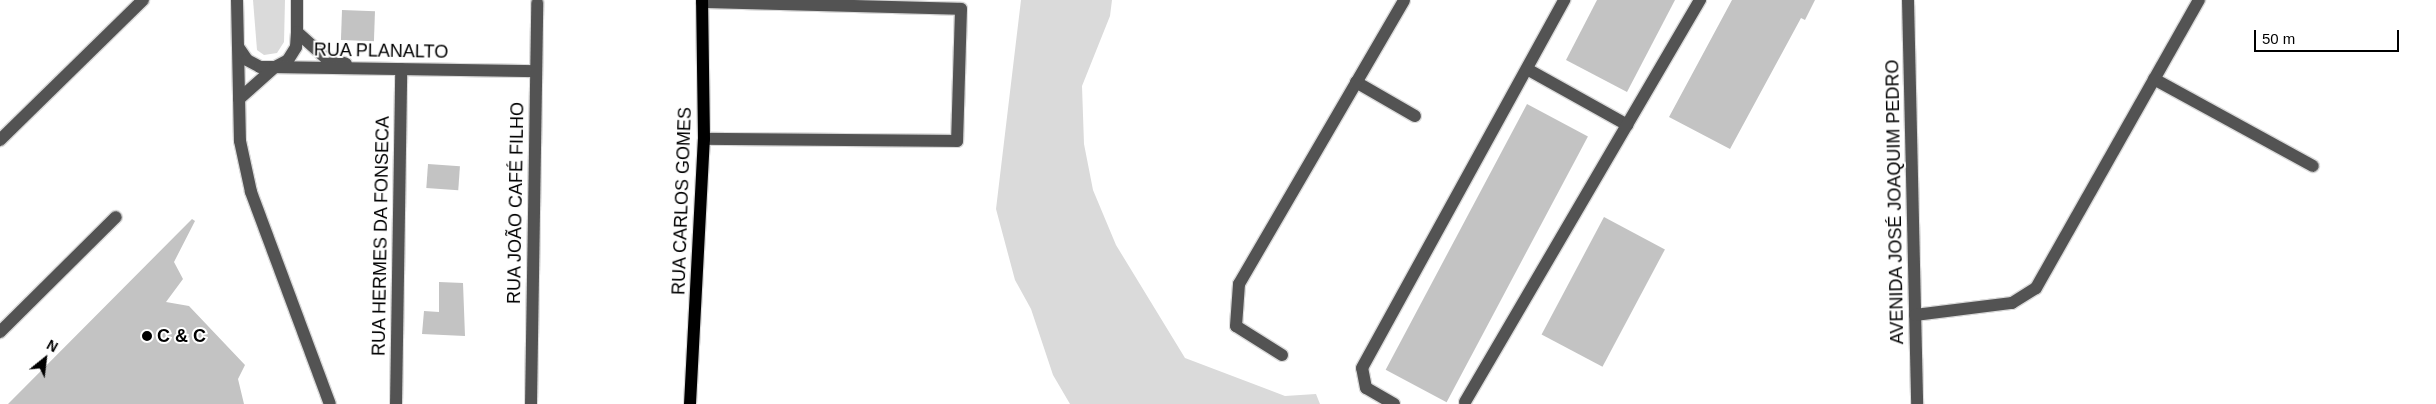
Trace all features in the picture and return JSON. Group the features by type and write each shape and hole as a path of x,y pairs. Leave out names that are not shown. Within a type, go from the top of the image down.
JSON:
{"main road":[{"name":"RUA CARLOS GOMES","path":"690,404 704,139 702,1"}],"street":[{"path":"0,140 144,0"},
{"path":"237,0 240,141 251,192 330,404"},
{"path":"239,99 275,67 288,60 296,47 297,0"},
{"path":"1282,355 1236,326 1239,284 1404,0"},
{"path":"1394,404 1366,388 1362,368 1564,0"},
{"path":"1465,402 1700,0"},
{"name":"AVENIDA JOSÉ JOAQUIM PEDRO","path":"1908,0 1917,404"},
{"path":"1915,315 2012,303 2036,288 2199,0"},
{"path":"702,1 961,9 957,141 704,139"},
{"name":"RUA JOÃO CAFÉ FILHO","path":"531,404 534,71 537,3"},
{"path":"297,32 325,58 363,69"},
{"name":"RUA PLANALTO","path":"238,48 246,60 260,67 534,71"},
{"path":"1527,69 1627,125"},
{"name":"RUA HERMES DA FONSECA","path":"396,404 401,70"},
{"path":"2154,79 2313,166"},
{"path":"1356,82 1415,116"},
{"path":"0,332 116,217"}],"shaded area":[{"path":"253,0 285,0 284,42 277,53 264,55 257,50"},
{"path":"1021,0 1112,0 1110,16 1082,86 1084,144 1093,190 1116,245 1185,358 1285,396 1316,394 1320,404 1070,404 1053,375 1031,309 1015,280 996,209"}],"building":[{"path":"1597,0 1675,0 1627,92 1566,60"},
{"path":"1732,0 1815,0 1805,20 1801,18 1730,149 1669,117"},
{"path":"342,10 375,11 374,41 341,40"},
{"path":"1527,104 1588,136 1447,402 1386,370"},
{"path":"428,164 460,166 458,190 426,188"},
{"path":"1604,217 1665,249 1602,367 1542,334"},
{"name":"C & C","path":"192,219 195,221 174,262 183,279 166,302 189,306 245,365 238,379 244,404 8,404"},
{"path":"439,282 463,283 465,336 422,334 424,311 439,312"}],"place":[{"name":"C & C","path":"147,336"}]}
